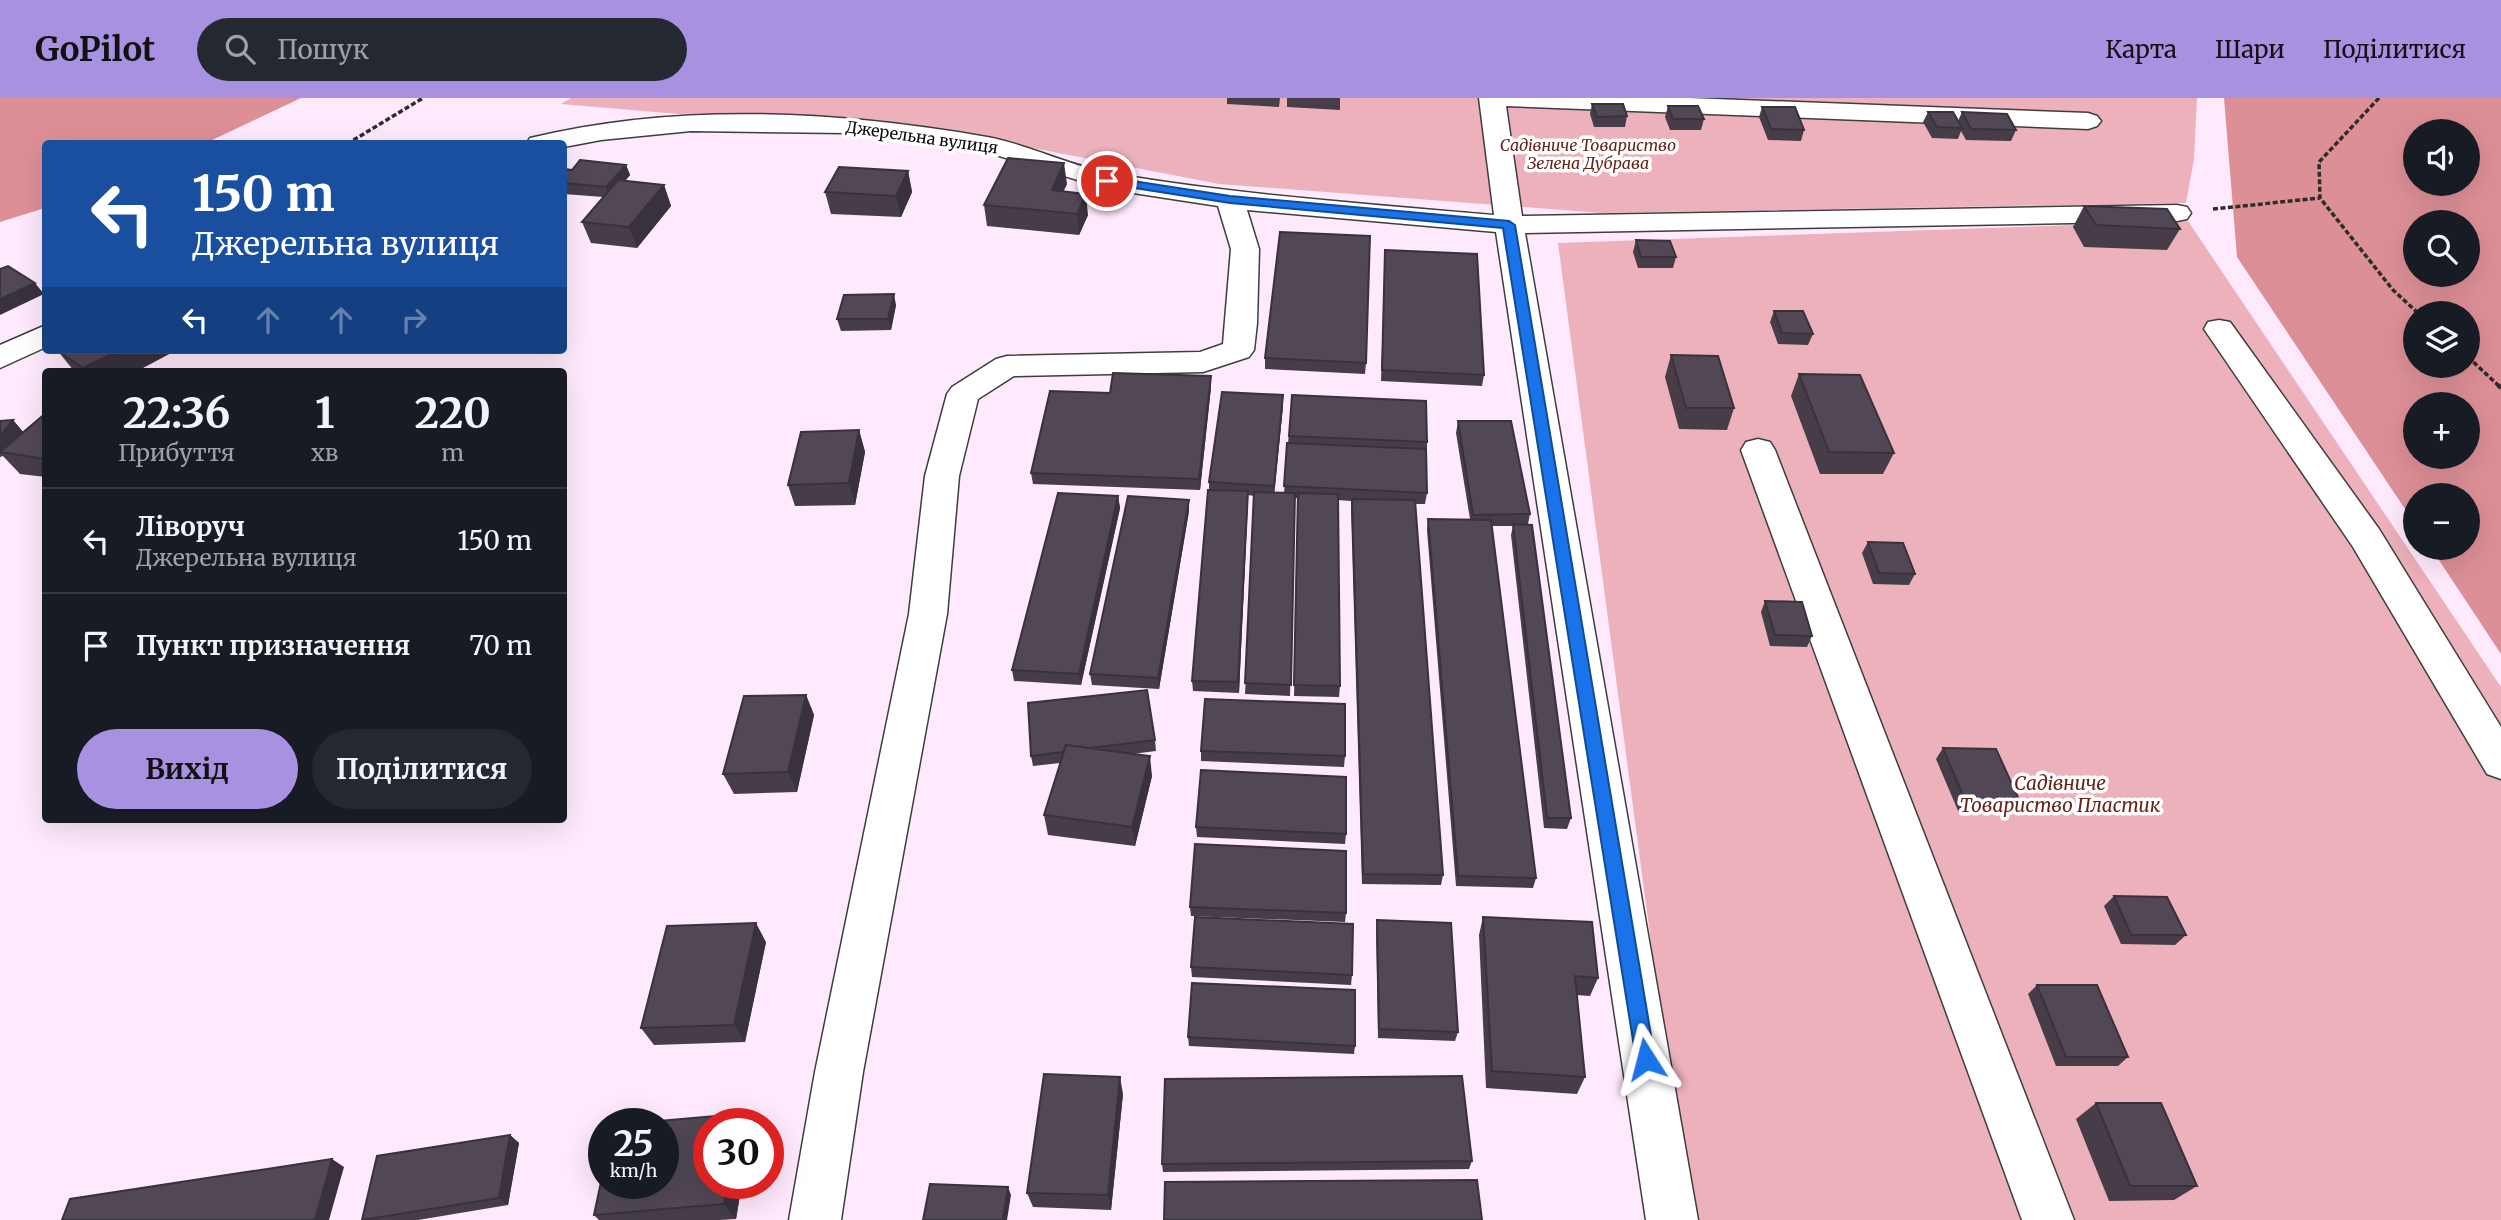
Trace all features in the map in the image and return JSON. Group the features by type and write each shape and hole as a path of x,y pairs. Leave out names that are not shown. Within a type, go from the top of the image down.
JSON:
{"street":[{"path":"1672,1220 1509,225 1492,99 2088,121"},
{"name":"Джерельна вулиця","path":"560,140 601,132 691,123 846,125 989,145 1107,181 1230,200 1509,225 2177,214"},
{"path":"815,1220 841,1059 928,614 942,476 963,394 1007,366 1203,362 1238,350 1242,323 1245,249 1230,200"},
{"path":"2219,329 2366,538 2501,762"},
{"path":"0,358 42,336"},
{"path":"1758,450 2048,1220"}],"path":[{"path":"354,140 423,98"},
{"path":"2379,98 2342,141 2319,162 2320,198 2393,290 2405,301"},
{"path":"2177,214 2320,198"},
{"path":"2480,369 2501,388"}],"green space":[{"name":"Садівниче Товариство Зелена Дубрава","path":"571,98 2197,98 2194,159 2186,203 1602,213 1219,184 997,141 561,104"},
{"name":"Садівниче Товариство Пластик","path":"2188,221 2403,541 2403,560 2416,560 2501,687 2501,1220 1688,1220 1558,243"}],"shaded area":[{"path":"0,98 301,98 212,140 42,140 42,209 0,222"},
{"path":"2224,98 2501,98 2501,654 2439,560 2480,560 2480,483 2403,483 2403,506 2237,257"}],"building":[{"path":"1592,104 1623,104 1627,116 1597,117"},
{"path":"1668,106 1698,106 1704,119 1673,119"},
{"path":"1762,107 1795,107 1804,130 1771,129"},
{"path":"1928,112 1953,112 1962,128 1937,127"},
{"path":"1962,112 2007,114 2016,130 1971,129"},
{"path":"1008,158 1064,163 1052,190 1086,194 1077,214 984,205"},
{"path":"580,160 626,165 606,187 567,183 567,169 572,170"},
{"path":"839,167 908,171 896,196 825,192"},
{"path":"618,180 664,185 629,227 582,222"},
{"path":"2084,206 2167,209 2180,229 2096,225"},
{"path":"1280,232 1370,236 1366,363 1265,358"},
{"path":"1636,240 1670,241 1676,257 1641,257"},
{"path":"1385,250 1477,254 1484,375 1382,370"},
{"path":"8,266 35,283 0,299 0,269"},
{"path":"894,294 888,319 837,319 844,295"},
{"path":"1774,311 1803,311 1813,334 1782,333"},
{"path":"63,354 111,354 83,368"},
{"path":"1671,355 1718,356 1734,408 1686,408"},
{"path":"1113,373 1211,376 1199,479 1031,473 1050,391 1110,393"},
{"path":"1799,374 1860,375 1894,453 1829,452"},
{"path":"1222,392 1283,395 1274,486 1209,482"},
{"path":"1292,395 1426,401 1427,442 1289,436"},
{"path":"42,416 42,458 0,452"},
{"path":"13,420 0,436 0,421"},
{"path":"1458,421 1511,421 1530,514 1473,515"},
{"path":"859,430 849,483 788,485 801,432"},
{"path":"1287,443 1426,449 1427,493 1284,486"},
{"path":"1208,490 1248,491 1238,682 1192,681"},
{"path":"1254,492 1295,493 1291,685 1245,683"},
{"path":"1058,493 1118,496 1079,674 1012,670"},
{"path":"1298,493 1338,494 1340,686 1294,685"},
{"path":"1128,496 1189,500 1158,678 1090,674"},
{"path":"1352,499 1415,500 1443,875 1363,874"},
{"path":"1428,519 1491,520 1536,878 1458,876"},
{"path":"1513,524 1532,525 1571,818 1547,818"},
{"path":"1868,542 1903,543 1915,574 1879,573"},
{"path":"1765,601 1802,602 1812,636 1775,635"},
{"path":"1147,690 1155,740 1091,748 1066,745 1063,752 1031,756 1028,703"},
{"path":"806,695 788,772 723,774 744,696"},
{"path":"1205,699 1345,704 1345,756 1201,751"},
{"path":"1066,745 1150,756 1132,827 1044,815"},
{"path":"1943,748 1996,749 2021,804 1966,803"},
{"path":"1201,770 1346,777 1346,834 1196,827"},
{"path":"1195,844 1346,851 1346,913 1190,907"},
{"path":"2114,896 2167,897 2186,935 2131,935"},
{"path":"1195,917 1353,924 1352,975 1191,967"},
{"path":"1483,917 1592,922 1598,978 1575,976 1585,1077 1492,1071"},
{"path":"1377,920 1451,923 1458,1032 1379,1029"},
{"path":"756,923 734,1025 641,1028 667,926"},
{"path":"1192,983 1355,990 1355,1046 1188,1037"},
{"path":"2037,985 2097,985 2128,1057 2066,1057"},
{"path":"1044,1074 1120,1077 1108,1195 1027,1193"},
{"path":"1462,1076 1472,1161 1162,1164 1165,1079"},
{"path":"2096,1103 2161,1103 2197,1186 2130,1186"},
{"path":"693,1118 693,1199 725,1199 724,1204 594,1215 597,1199 679,1199 679,1119"},
{"path":"510,1135 499,1198 362,1220 377,1156"},
{"path":"332,1159 315,1220 62,1220 70,1199"},
{"path":"1477,1180 1482,1220 1164,1220 1165,1182"},
{"path":"930,1184 1008,1187 1003,1220 923,1220"}],"route":[{"path":"1107,181 1230,200 1509,225 1646,1059"}]}
